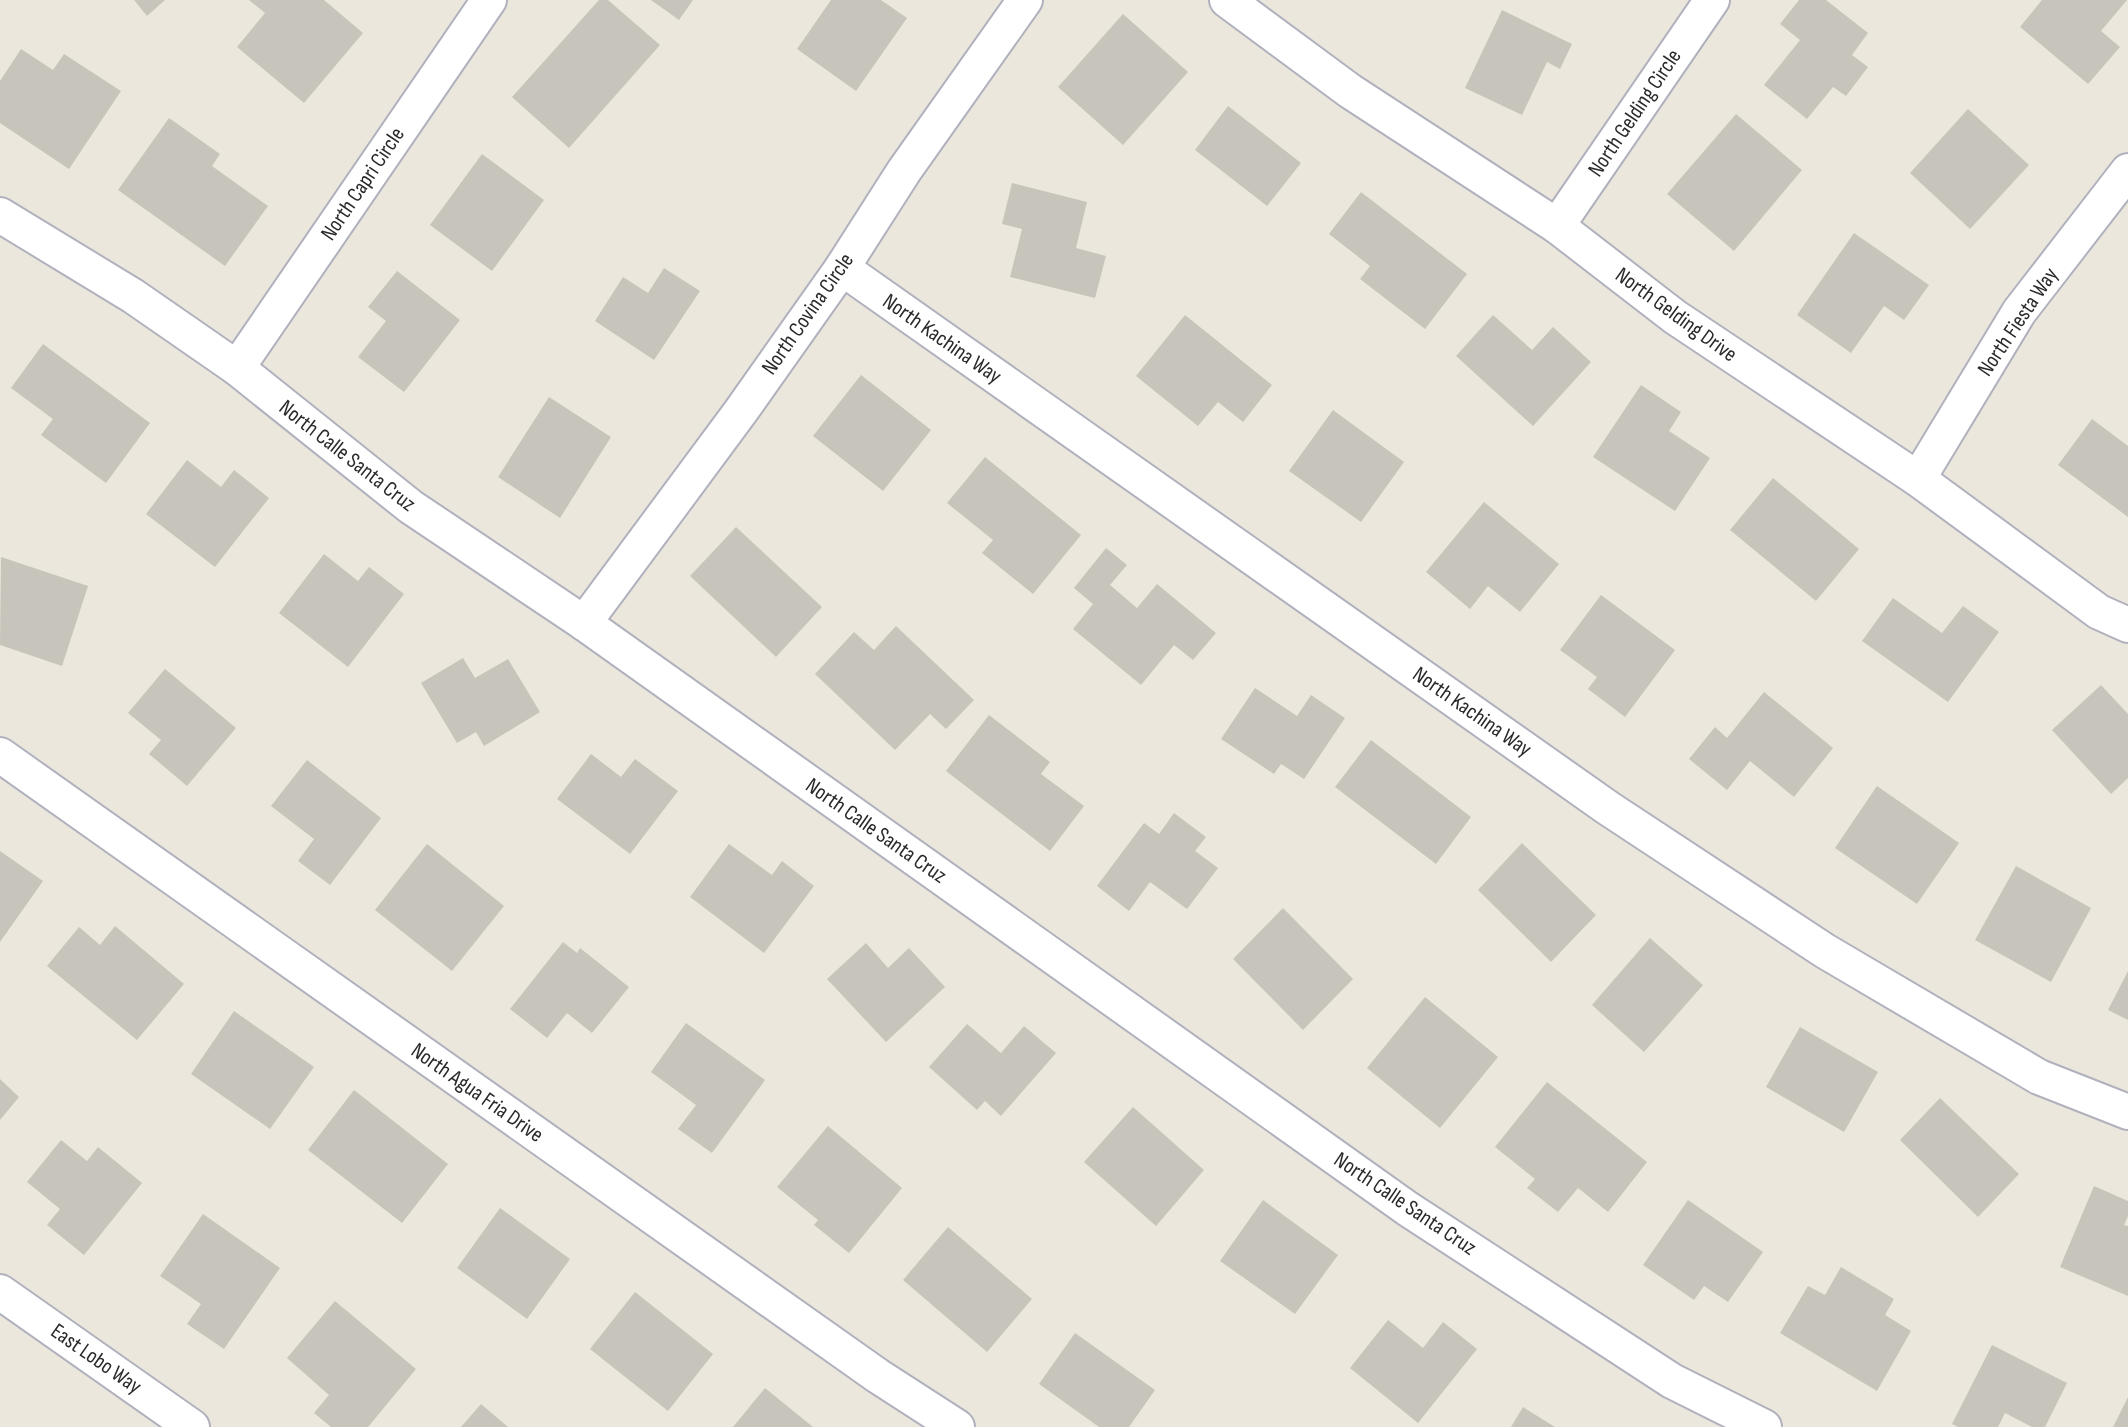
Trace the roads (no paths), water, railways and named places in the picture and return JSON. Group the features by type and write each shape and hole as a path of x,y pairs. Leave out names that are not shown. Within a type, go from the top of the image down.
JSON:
{"street":[{"name":"North Covina Circle","path":"584,623 741,411 1025,0"},
{"name":"North Gelding Drive","path":"1227,0 1350,91 1557,226 1675,317 1918,479 2099,612 2128,625"},
{"name":"North Gelding Circle","path":"1557,226 1712,0"},
{"name":"North Capri Circle","path":"237,368 474,5"},
{"name":"North Fiesta Way","path":"1918,479 2019,312 2128,171"},
{"name":"North Calle Santa Cruz","path":"0,215 133,296 237,368 411,507 584,623 1408,1209 1672,1381 1764,1427"},
{"name":"North Kachina Way","path":"842,268 1608,808 1825,951 2039,1077 2128,1112"},
{"name":"North Agua Fria Drive","path":"0,755 878,1376 957,1427"},
{"name":"East Lobo Way","path":"0,1292 192,1427"}]}
